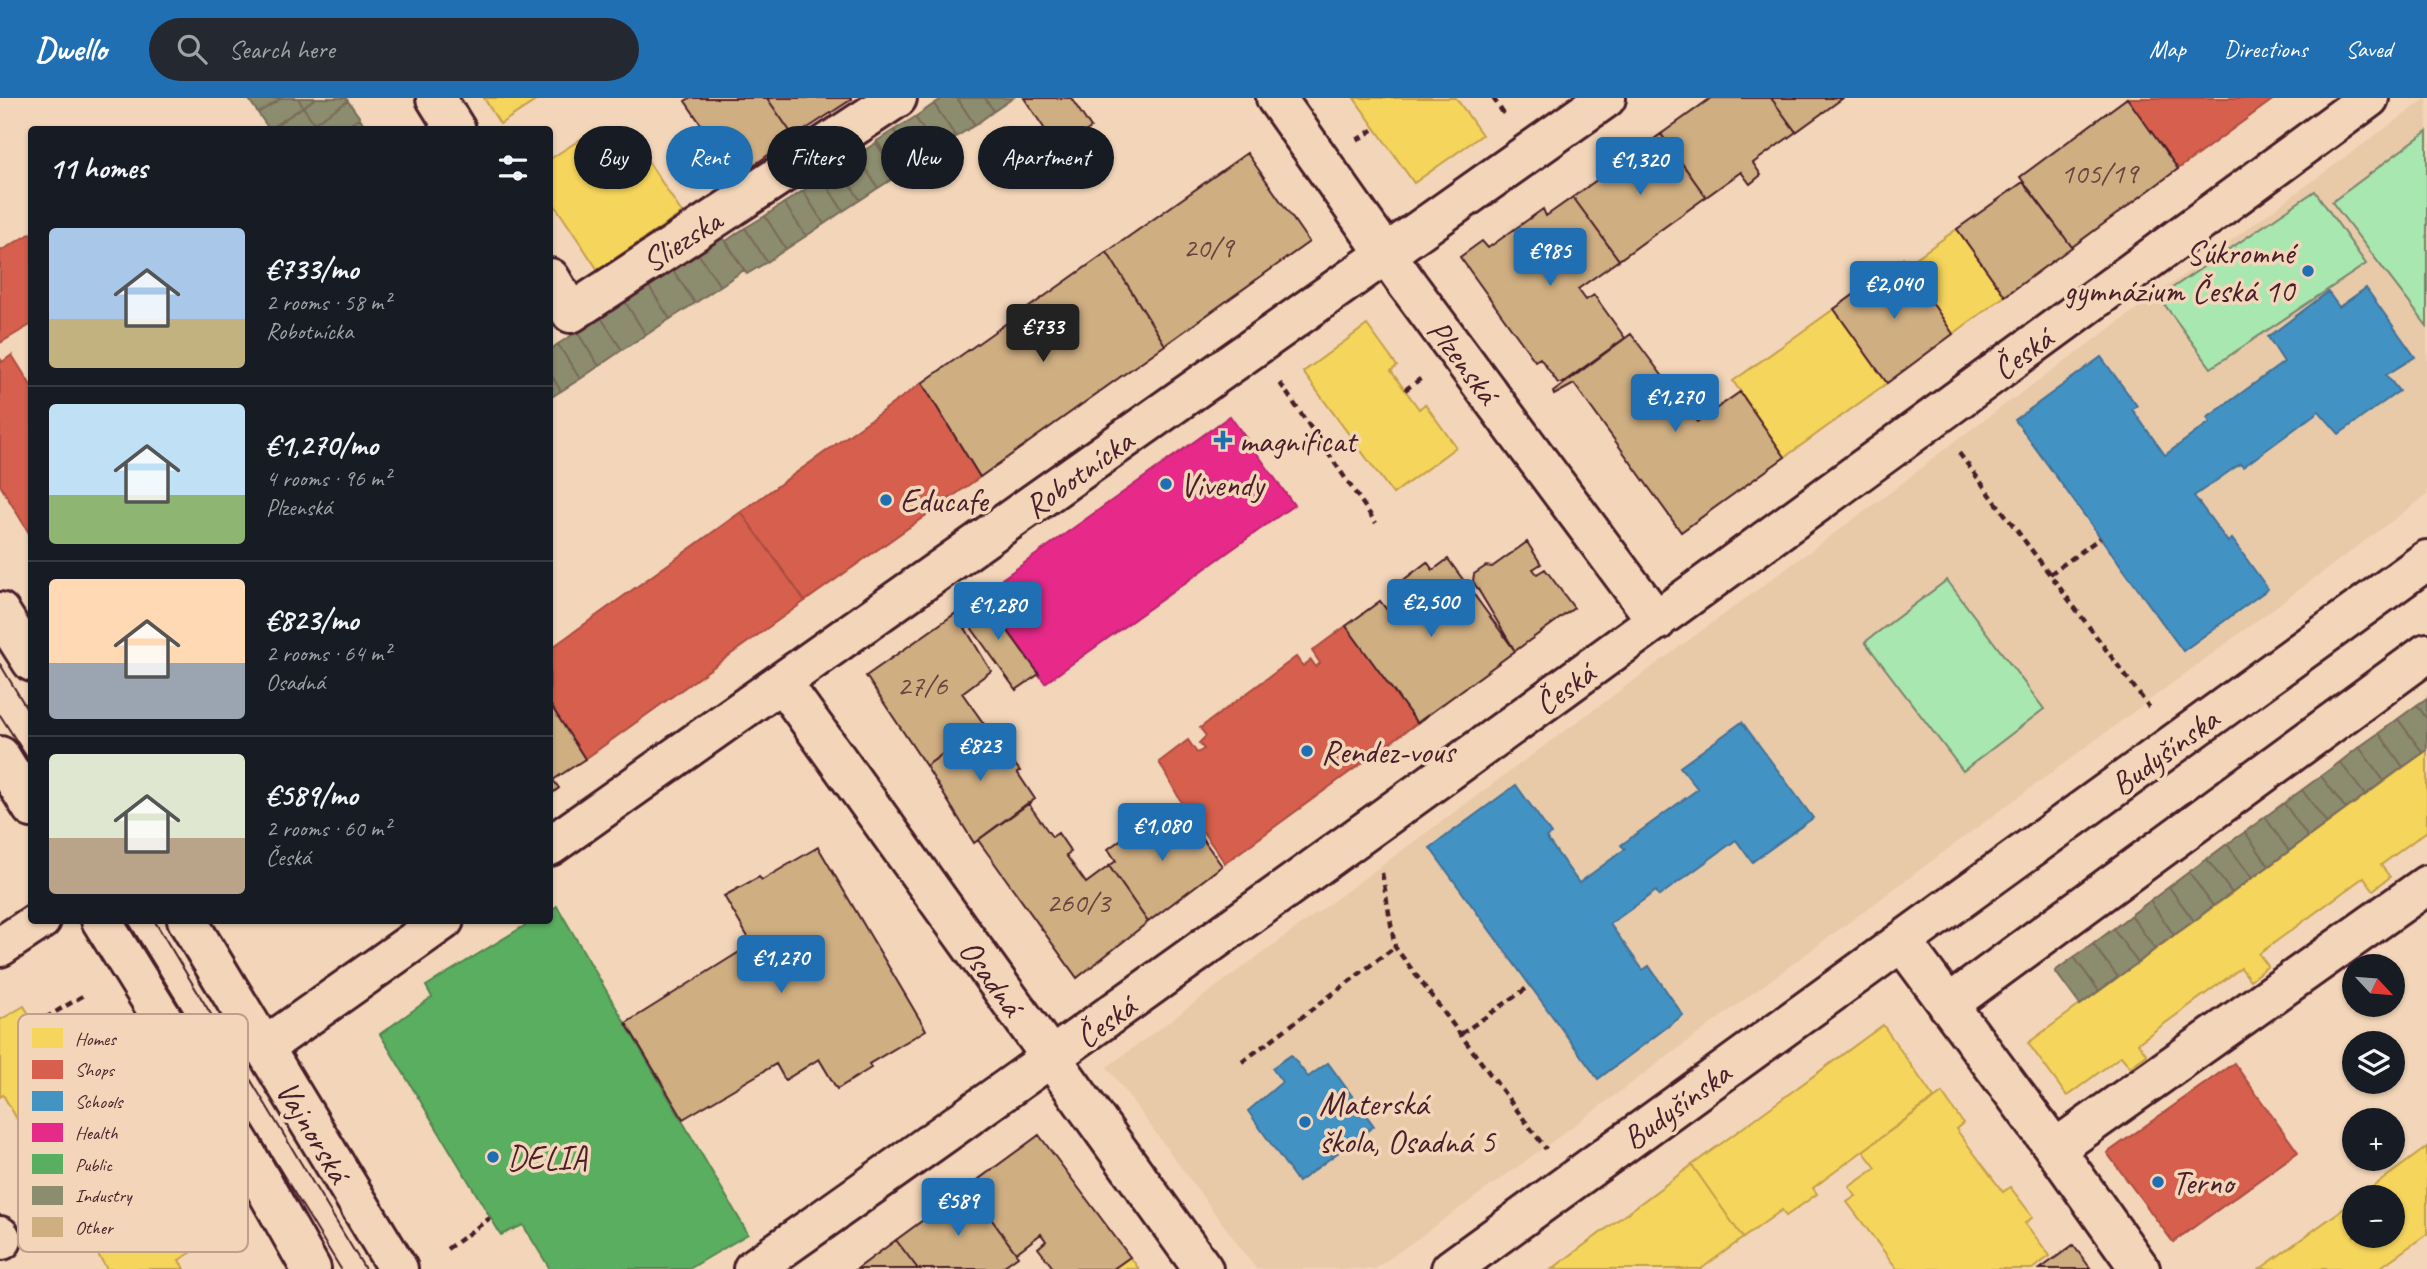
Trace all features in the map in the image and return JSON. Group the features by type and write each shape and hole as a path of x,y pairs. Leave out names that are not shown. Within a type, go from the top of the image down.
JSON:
{"street":[{"path":"436,98 454,126"},
{"name":"Sliezska","path":"553,283 571,313 897,98"},
{"name":"Plzenská","path":"1276,98 1385,253 1657,621"},
{"name":"Robotnícka","path":"553,844 783,684 1606,98"},
{"name":"Česká","path":"753,1269 1051,1059 1657,621 2369,98"},
{"name":"Budyšínska","path":"1451,1269 2427,560"},
{"path":"0,612 28,656"},
{"path":"1948,1005 2427,653"},
{"name":"Osadná","path":"783,684 1203,1269"},
{"path":"0,756 28,802"},
{"path":"2055,1149 2427,885"},
{"path":"0,947 35,924"},
{"path":"103,924 159,1014"},
{"name":"Vajnorská","path":"189,924 243,1014"},
{"path":"263,1048 438,924"},
{"path":"1902,942 2140,1269"},
{"name":"Vajnorská","path":"248,1023 398,1269"},
{"path":"248,1157 311,1269"}],"path":[{"path":"1350,144 1376,128"},
{"path":"1273,374 1376,523"},
{"path":"1952,443 2150,707"},
{"path":"2050,574 2101,538"},
{"path":"1380,864 1395,947 1548,1151"},
{"path":"1242,1062 1395,947"},
{"path":"1461,1034 1530,986"},
{"path":"51,1014 86,994"},
{"path":"447,1249 490,1218"}],"shaded area":[{"path":"2427,98 2427,495 1545,1147 1375,1269 1256,1269 1107,1067 1896,488 1952,443"}],"green space":[{"path":"2427,131 2427,326 2332,202"},
{"path":"2315,191 2366,264 2211,368 2159,297"},
{"path":"1947,580 2044,709 1963,771 1865,642"}],"building: Homes":[{"path":"484,98 540,98 500,124"},
{"path":"1354,98 1456,98 1482,135 1414,183"},
{"path":"574,144 574,189 652,189 652,167 682,213 598,270 553,202 553,157"},
{"path":"1957,229 2005,296 1953,334 1906,265"},
{"path":"1834,309 1887,383 1785,457 1733,381"},
{"path":"1367,325 1397,366 1391,371 1419,409 1425,404 1456,447 1393,494 1303,372"},
{"path":"2427,750 2427,831 2381,865 2390,877 2373,890 2364,877 2259,954 2268,966 2250,980 2241,968 2138,1043 2147,1055 2130,1067 2121,1056 2067,1096 2028,1043"},
{"path":"24,1006 29,1014 18,1014 18,1121 3,1095 0,1097 0,1020"},
{"path":"1883,1025 1934,1098 1813,1188 1817,1194 1786,1216 1782,1210 1743,1238 1692,1165"},
{"path":"1942,1093 1963,1123 1956,1129 2003,1192 2010,1187 2033,1217 2025,1223 2050,1256 2032,1269 1897,1269 1847,1202 1856,1196 1849,1187 1876,1168 1863,1151"},
{"path":"2427,1147 2427,1234 2378,1269 2260,1269 2342,1210 2342,1248 2405,1248 2405,1185 2375,1185 2394,1171 2405,1171 2405,1163"},
{"path":"1692,1165 1743,1238 1701,1269 1552,1269"},
{"path":"97,1252 192,1252 179,1260 184,1269 107,1269"},
{"path":"1130,1257 1139,1269 1113,1269"}],"building: Shops":[{"path":"2127,98 2275,98 2178,169"},
{"path":"28,235 28,326 0,343 0,251"},
{"path":"12,355 28,381 28,531 0,485 0,358 2,362"},
{"path":"922,383 980,477 805,601 741,512"},
{"path":"741,512 805,601 585,759 553,709 553,647"},
{"path":"1346,626 1417,723 1225,863 1179,798 1159,762 1188,740 1197,753 1204,749 1199,743 1206,736 1200,728 1296,657 1303,666 1311,660 1316,667 1320,663 1312,651"},
{"path":"2234,1063 2298,1152 2173,1242 2107,1153"}],"building: Schools":[{"path":"2366,288 2415,357 2386,375 2399,391 2339,434 2319,411 2243,467 2240,464 2194,496 2228,542 2232,539 2268,589 2183,651 2015,420 2101,357 2137,406 2132,409 2165,455 2210,422 2207,418 2284,362 2268,337 2328,292 2339,307"},
{"path":"1742,722 1813,818 1752,862 1736,840 1659,896 1656,891 1610,924 1643,970 1649,966 1683,1015 1598,1079 1430,848 1516,785 1551,834 1546,837 1579,883 1625,849 1621,845 1698,789 1680,767"},
{"path":"1291,1055 1308,1077 1328,1063 1374,1126 1298,1182 1248,1111 1282,1082 1272,1068"}],"building: Health":[{"path":"1230,416 1294,505 1045,683 981,594"}],"building: Public":[{"path":"557,906 748,1234 689,1269 550,1269 523,1225 501,1235 380,1034 432,997 426,986 527,924 553,924 553,909"}],"building: Industry":[{"path":"248,98 282,98 258,113"},
{"path":"282,98 298,98 303,107 274,126 267,126 258,113"},
{"path":"298,98 316,98 303,107"},
{"path":"316,98 346,98 348,101 314,123 303,107"},
{"path":"943,98 957,98 975,125 964,132 964,126 949,126 934,104"},
{"path":"957,98 985,98 994,111 975,125"},
{"path":"985,98 1013,98 994,111"},
{"path":"348,101 360,118 347,126 316,126 314,123"},
{"path":"934,104 949,126 921,126 915,117"},
{"path":"303,107 314,123 310,126 275,126"},
{"path":"915,117 921,126 900,126"},
{"path":"360,118 365,126 347,126"},
{"path":"876,143 881,151 881,186 878,188 867,171 867,149"},
{"path":"867,171 878,188 860,200 853,189 867,189"},
{"path":"829,189 853,189 860,200 843,211"},
{"path":"829,189 843,211 824,224 803,191"},
{"path":"803,191 824,224 806,236 784,203"},
{"path":"784,203 806,236 786,249 765,216"},
{"path":"765,216 786,249 767,262 745,228"},
{"path":"745,228 767,262 747,274 726,241"},
{"path":"721,234 744,270 720,286 697,252"},
{"path":"697,252 720,286 695,303 672,269"},
{"path":"672,269 695,303 670,319 648,285"},
{"path":"648,285 670,319 646,335 624,300"},
{"path":"624,300 646,335 622,350 600,316"},
{"path":"600,316 622,350 599,366 577,332"},
{"path":"577,332 599,366 580,379 558,344"},
{"path":"558,344 580,379 561,391 553,378 553,348"},
{"path":"553,378 561,391 553,396"},
{"path":"2427,698 2427,719 2417,705"},
{"path":"2417,705 2427,719 2427,750 2423,753 2398,719"},
{"path":"2398,719 2423,753 2403,767 2379,733"},
{"path":"2379,733 2403,767 2384,781 2359,747"},
{"path":"2359,747 2384,781 2365,795 2340,762"},
{"path":"2340,762 2365,795 2346,809 2321,776"},
{"path":"2321,776 2346,809 2327,823 2302,790"},
{"path":"2302,790 2327,823 2308,837 2284,803"},
{"path":"2284,803 2308,837 2289,851 2265,817"},
{"path":"2265,817 2289,851 2269,866 2245,832"},
{"path":"2245,832 2269,866 2252,878 2227,844"},
{"path":"2227,844 2252,878 2232,893 2207,859"},
{"path":"2207,859 2232,893 2213,906 2189,872"},
{"path":"2189,872 2213,906 2194,921 2169,887"},
{"path":"2169,887 2194,921 2174,935 2150,901"},
{"path":"2150,901 2174,935 2155,949 2131,915"},
{"path":"2131,915 2155,949 2138,963 2113,929"},
{"path":"2113,929 2138,963 2118,977 2093,944"},
{"path":"2093,944 2118,977 2099,991 2074,957"},
{"path":"2074,957 2099,991 2080,1005 2055,971"}],"building: Other":[{"path":"690,98 767,98 786,126 767,126 767,156 753,166 753,126 702,126 685,101"},
{"path":"767,98 852,99 811,126 786,126"},
{"path":"1024,98 1071,98 1090,126 1043,126"},
{"path":"1711,98 1771,98 1796,132 1753,163 1761,175 1750,184 1741,172 1706,197 1661,134"},
{"path":"1771,98 1843,98 1796,132"},
{"path":"2127,98 2178,169 2072,247 2020,177"},
{"path":"1661,134 1706,197 1619,260 1573,197"},
{"path":"1247,153 1309,242 1165,345 1107,252"},
{"path":"2023,182 2072,247 2005,296 1957,229"},
{"path":"1573,197 1619,260 1578,289 1586,300 1594,295 1625,338 1562,383 1558,383 1540,358 1535,361 1460,257 1482,241 1488,248 1543,209 1546,216"},
{"path":"1107,252 1165,345 980,477 922,383"},
{"path":"1903,259 1953,334 1887,383 1834,309"},
{"path":"1631,334 1697,422 1740,392 1785,457 1681,532 1574,384 1554,395 1553,392"},
{"path":"1527,542 1541,564 1533,569 1537,574 1545,569 1574,608 1515,651 1473,581 1474,574 1486,566 1492,567"},
{"path":"1448,559 1515,651 1417,723 1346,626 1380,601 1390,614 1395,609 1390,603 1398,597 1393,588 1427,562 1433,570"},
{"path":"981,594 1039,674 1016,690 965,619 961,621 956,613"},
{"path":"956,613 991,671 962,693 984,724 926,766 866,676"},
{"path":"553,709 585,759 553,780"},
{"path":"984,724 1020,771 1017,772 1035,799 974,843 926,766"},
{"path":"553,780 559,788 553,793"},
{"path":"1028,803 1052,837 1058,833 1071,852 1066,855 1086,883 1109,866 1148,922 1077,978 978,840"},
{"path":"1182,810 1222,866 1148,922 1109,866 1116,861 1108,849 1158,812 1167,823"},
{"path":"818,847 926,1030 869,1064 871,1068 837,1089 819,1059 785,1080 776,1064 683,1119 626,1023 752,944 724,896 759,877 762,880"},
{"path":"1039,1135 1130,1257 1113,1269 1054,1269 1038,1248 1046,1241 1041,1234 1016,1253 968,1187"},
{"path":"968,1187 1018,1256 1000,1269 918,1269 896,1240"},
{"path":"896,1240 918,1269 857,1269"},
{"path":"2073,1245 2091,1269 2040,1269"}],"tram line":[{"path":"0,664 28,710"},
{"path":"0,715 28,759"},
{"path":"129,924 185,1014"},
{"path":"156,924 211,1014"},
{"path":"248,1075 365,1269"},
{"path":"248,1117 341,1269"}],"place":[{"name":"Súkromné gymnázium Česká 10","path":"2308,271"},
{"name":"magnificat","path":"1223,440"},
{"name":"Vivendy","path":"1166,484"},
{"name":"Educafe","path":"886,500"},
{"name":"Rendez-vous","path":"1307,751"},
{"name":"Materská škola, Osadná 5","path":"1305,1122"},
{"name":"DELIA","path":"493,1157"},
{"name":"Terno","path":"2158,1182"}]}
